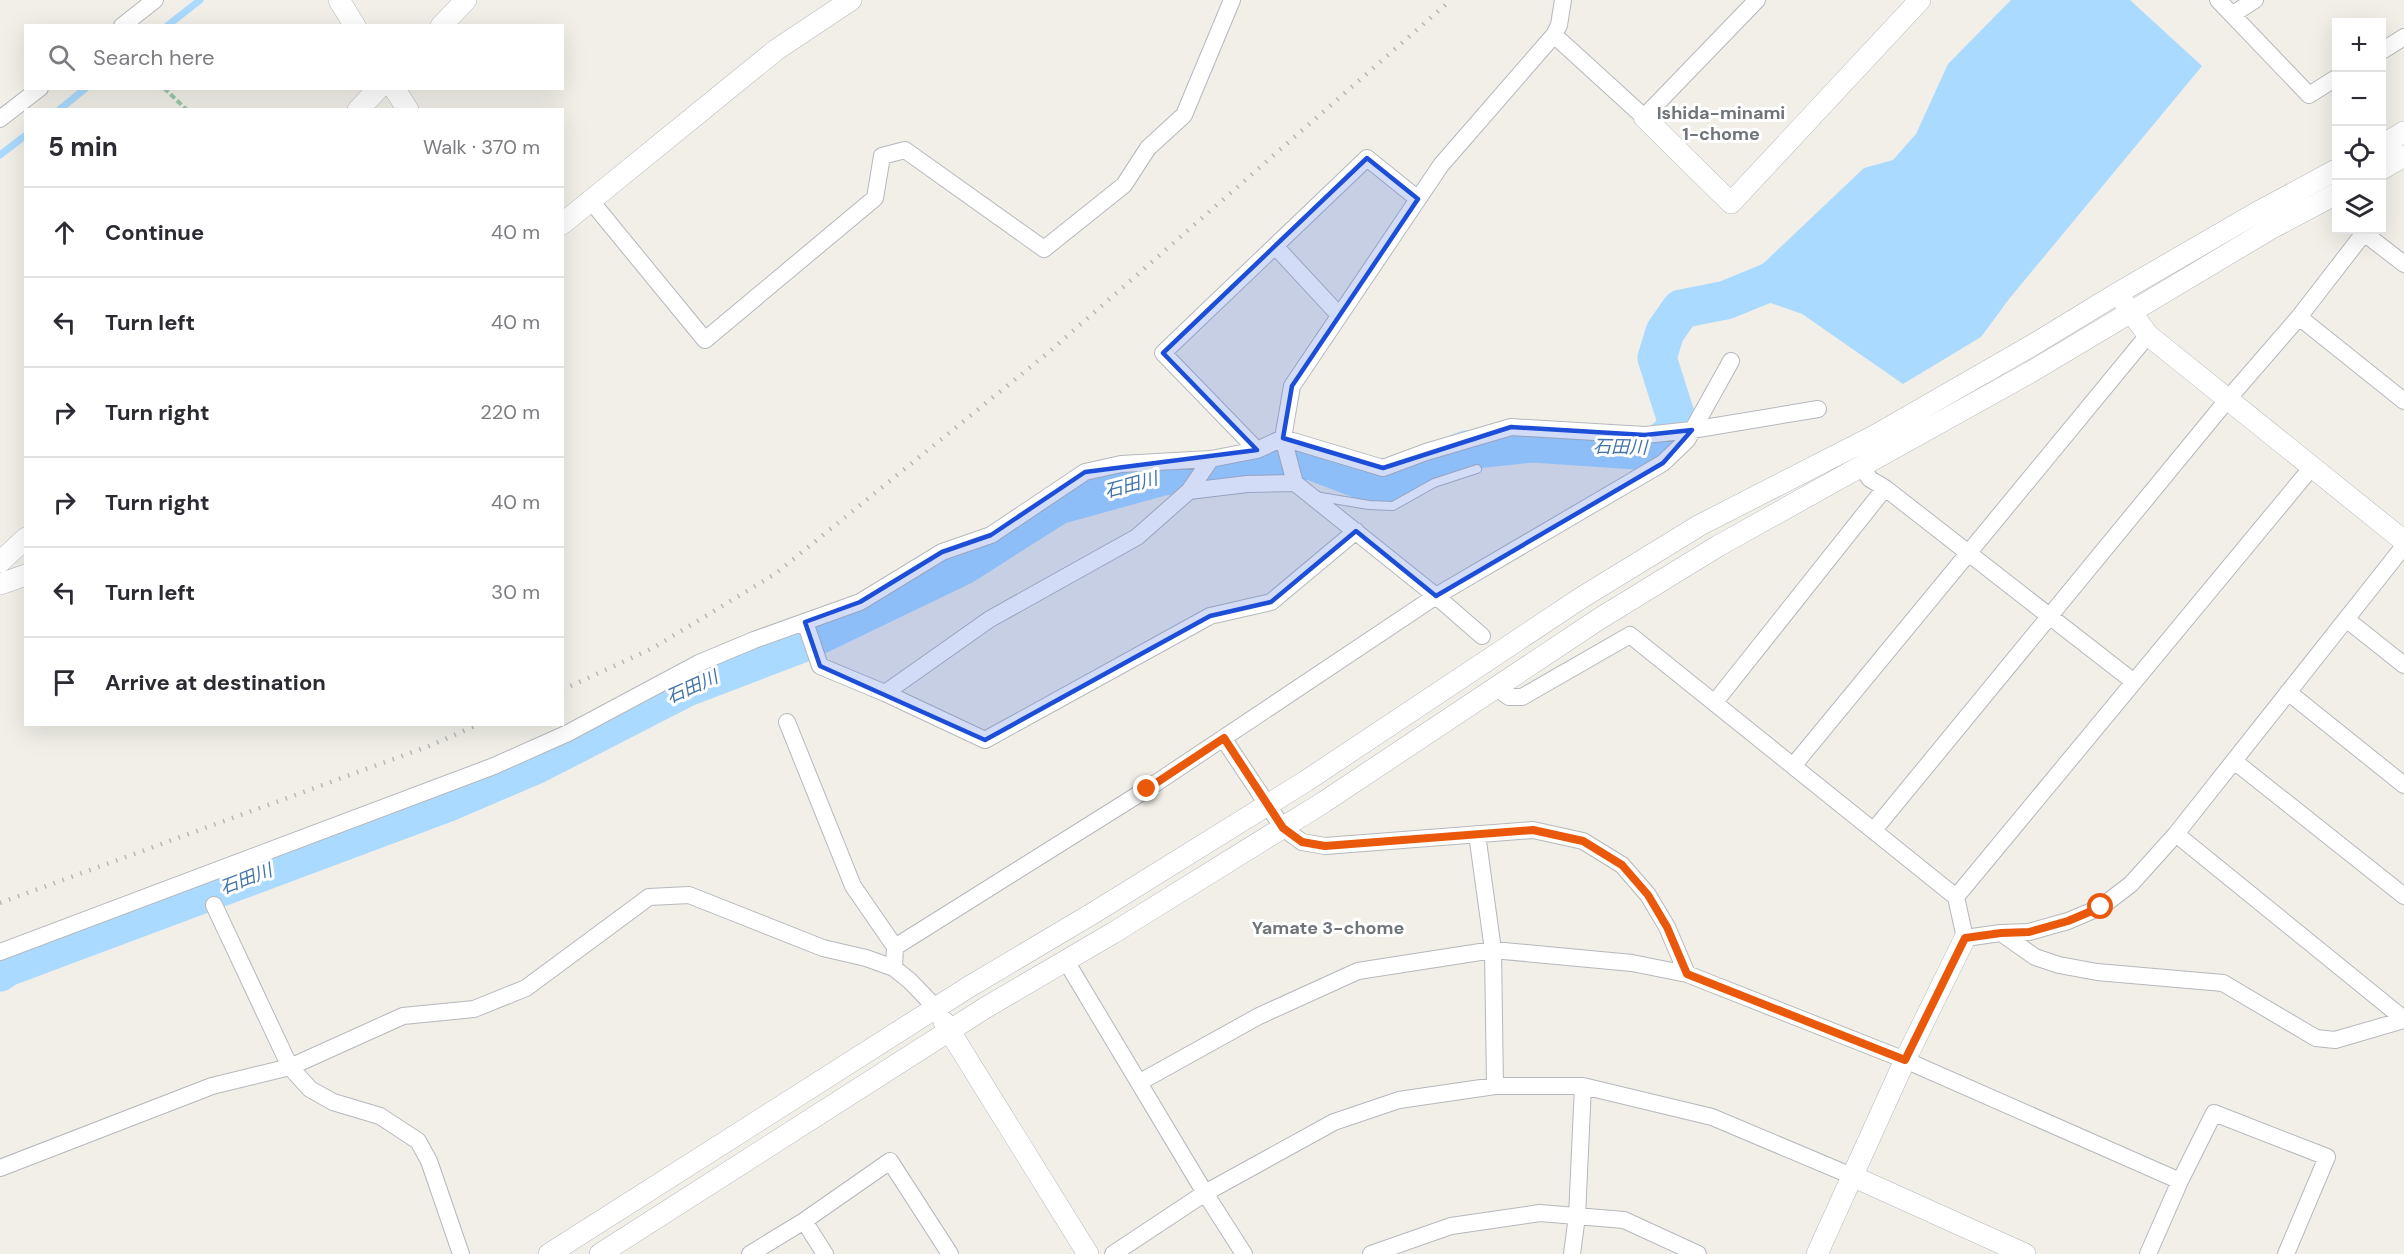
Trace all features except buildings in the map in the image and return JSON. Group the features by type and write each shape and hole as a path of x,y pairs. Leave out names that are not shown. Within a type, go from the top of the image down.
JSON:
{"street":[{"path":"125,24 155,0"},
{"path":"339,0 354,24"},
{"path":"443,24 466,0"},
{"path":"564,223 776,50 850,0"},
{"path":"591,201 705,340 875,198 882,156 905,150 1044,249 1124,186 1148,148 1184,115 1232,0"},
{"path":"1482,636 1436,596 1295,483 1283,438 1292,386 1441,165 1554,35 1559,25 1563,0"},
{"path":"1644,117 1757,0"},
{"path":"1554,35 1644,117 1731,203 1920,0"},
{"path":"2218,0 2309,95 2332,81"},
{"path":"2233,14 2255,0"},
{"path":"2386,48 2404,37"},
{"path":"0,119 37,90"},
{"path":"360,108 377,90"},
{"path":"395,90 407,108"},
{"path":"2386,143 2404,132"},
{"path":"2386,167 2404,156"},
{"path":"1257,450 1163,353 1367,158 1418,199"},
{"path":"549,1254 936,1008 1268,805 1581,598 1690,531 1874,436 2036,344 2118,293 2332,173"},
{"path":"600,1254 951,1032 985,1008 1283,828 1599,619 1718,546 2131,314 2270,229 2332,197"},
{"path":"1874,830 2228,399 2299,317 2362,234"},
{"path":"2368,234 2404,264"},
{"path":"1275,246 1340,315"},
{"path":"2118,293 2148,335 2404,541"},
{"path":"2299,317 2404,401"},
{"path":"1793,766 2148,335"},
{"path":"895,947 1224,738 1436,596 1664,463 1687,440 1731,361"},
{"path":"0,952 495,766 568,733 699,663 754,640 860,602 942,552 991,535 1085,472 1121,464 1211,459 1257,450 1283,438 1383,468 1426,452 1510,427 1645,435 1692,430 1818,409"},
{"path":"885,693 990,620 1137,537 1189,491 1211,459"},
{"path":"1861,466 1870,479 1885,488 2134,682"},
{"path":"1956,897 2312,467"},
{"path":"1189,491 1247,484 1295,483"},
{"path":"1714,702 1885,488"},
{"path":"805,622 820,666 885,693 985,740 1210,616 1271,603 1356,531"},
{"path":"0,562 24,540"},
{"path":"1965,938 2029,932 2068,921 2101,907 2131,884 2176,834 2404,546"},
{"path":"0,584 24,576"},
{"path":"2346,619 2404,665"},
{"path":"1497,688 1509,697 1522,697 1630,635 1956,897 1965,938 1905,1060 1817,1254"},
{"path":"2288,692 2404,784"},
{"path":"788,722 853,886 895,947 894,968"},
{"path":"1224,738 1283,828 1302,842 1325,846 1543,831 1583,841 1622,865 1648,895 1667,927 1687,974"},
{"path":"2234,761 2404,896"},
{"path":"1477,834 1493,950 1495,1086"},
{"path":"2176,834 2404,1019"},
{"path":"0,1168 212,1086 290,1067 403,1016 474,1009 526,988 649,897 689,895 823,948 866,958 894,968 910,981 936,1008 1089,1254"},
{"path":"214,905 290,1067 310,1089 333,1102 380,1116 418,1141 429,1161 461,1254"},
{"path":"2001,933 2035,957 2059,965 2097,972 2223,983 2316,1038 2335,1040 2404,1019"},
{"path":"1140,1082 1259,1016 1358,971 1493,950 1632,963 1687,974 1905,1060 2180,1180"},
{"path":"1066,961 1244,1254"},
{"path":"1113,1254 1205,1193 1334,1122 1399,1100 1495,1086 1583,1086 1712,1117 1852,1176 2025,1254"},
{"path":"1572,1254 1577,1216 1583,1086"},
{"path":"2148,1254 2180,1180 2214,1113 2327,1157 2286,1254"},
{"path":"750,1254 804,1221 890,1161 951,1254"},
{"path":"1371,1254 1451,1227 1540,1213 1624,1220 1698,1254"},
{"path":"804,1221 825,1254"}],"lane":[{"path":"1310,495 1369,505 1393,506 1434,483 1477,470"}],"path":[{"path":"166,90 185,108"}],"highlighted area":[{"path":"1367,158 1418,199 1292,386 1283,438 1383,468 1511,427 1645,435 1692,430 1663,463 1436,596 1356,531 1271,602 1210,616 985,740 820,666 805,622 860,602 942,552 991,535 1085,472 1257,450 1163,353"}],"water":[{"path":"2011,0 2130,0 2202,66 2009,299 1981,337 1903,384 1749,277 1864,168 1893,160 1916,134 1948,64"}],"waterway":[{"path":"170,24 200,0"},
{"path":"61,108 84,90"},
{"path":"0,155 24,137"},
{"name":"石田川","path":"0,972 7,967 446,803 537,764 687,687 802,643 962,566 1058,505 1163,476 1310,460 1378,486 1466,450 1532,443 1651,451 1679,427 1657,358 1665,332 1681,309 1726,300 1770,282 1810,296"}],"railway":[{"path":"564,689 653,648 775,574 1049,352 1451,0"},
{"path":"0,903 432,745 475,726"}],"district":[{"name":"Ishida-minami 1-chome","path":"1721,123"},
{"name":"Yamate 3-chome","path":"1328,928"}],"route":[{"path":"1147,789 1224,738 1283,828 1302,842 1325,846 1533,830 1583,841 1622,865 1648,895 1667,927 1687,974 1905,1060 1965,938 2029,932 2068,921 2101,907"}]}
